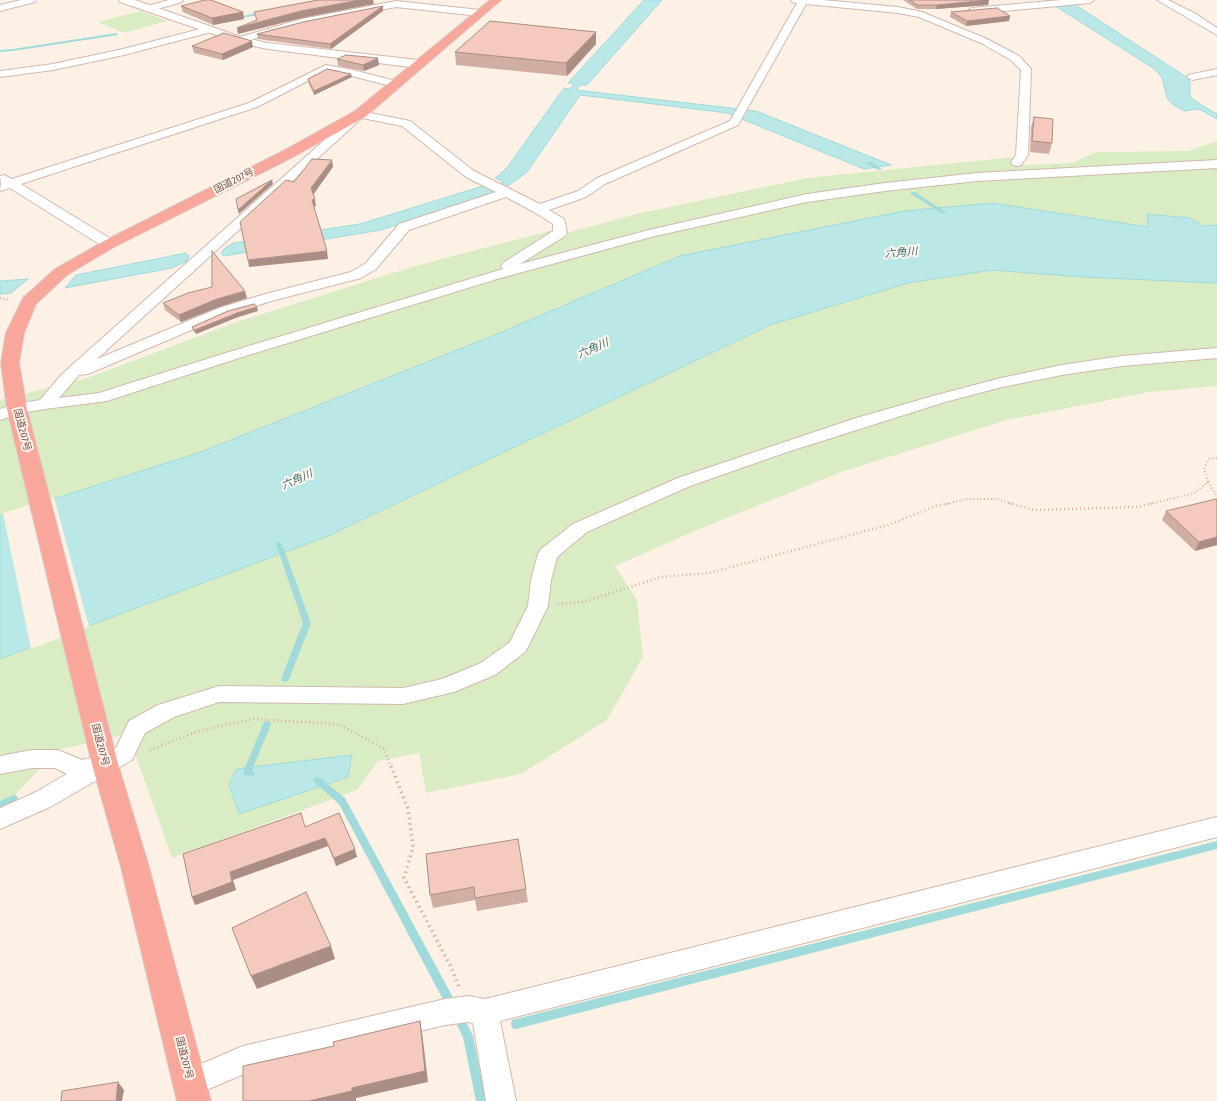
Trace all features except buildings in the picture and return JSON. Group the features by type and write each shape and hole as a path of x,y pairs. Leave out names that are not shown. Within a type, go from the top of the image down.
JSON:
{"highway":[{"name":"国道207号","path":"192,1092 135,867 114,759 92,713 12,415 10,363 15,333 29,302 61,272 109,244 288,154 360,114 496,0"}],"street":[{"path":"0,8 32,0"},
{"path":"124,0 239,40 268,46 418,64"},
{"path":"150,8 179,0"},
{"path":"539,208 582,194 601,181 734,123 799,0 898,10 922,15 984,41 1015,58 1026,69 1022,155 1016,162"},
{"path":"962,12 1090,0"},
{"path":"1161,0 1193,16 1217,32"},
{"path":"239,40 302,22 396,4 480,13"},
{"path":"922,15 946,13"},
{"path":"0,74 53,67 208,30"},
{"path":"6,186 253,105 326,68 349,72 395,84"},
{"path":"1192,77 1217,72"},
{"path":"45,404 68,377 360,114 406,123 470,174 539,208 558,222 560,233 492,276"},
{"path":"1183,167 1206,159 1217,153"},
{"path":"12,415 45,404 101,398 242,352 492,276 649,234 807,198 885,187 976,177 1217,164"},
{"path":"0,176 6,186 109,244"},
{"path":"68,377 224,311 270,297 356,275 371,266 404,227 499,189"},
{"path":"0,819 42,800 114,759 138,727 166,711 219,694 403,696 446,686 488,669 518,647 538,606 541,580 548,554 580,528 684,482 778,449 859,423 939,399 1001,383 1062,370 1122,361 1217,353"},
{"path":"0,765 32,759 58,759 80,770 114,759"},
{"path":"192,1092 243,1060 466,1011 1217,827"},
{"path":"466,1011 501,1101"}],"path":[{"path":"1217,458 1209,459 1204,469 1208,482 1217,496"},
{"path":"538,606 583,602 620,592 662,577 717,571 888,525 936,506 966,499 996,499 1034,510 1136,507 1194,493 1208,482"},
{"path":"114,759 145,752 198,731 253,719 338,724 383,748 408,809 413,847 404,878 451,966 466,1011"}],"green space":[{"path":"140,11 167,21 125,33 98,22"},
{"path":"1217,141 1217,225 1203,226 1190,218 1147,214 1149,227 993,203 680,256 497,334 201,452 0,516 0,400 87,378 234,323 415,266 553,230 570,232 641,213 807,178 1015,157 1025,165 1072,163 1096,152 1189,151"},
{"path":"992,270 1082,277 1217,283 1217,386 1149,392 1007,420 841,472 697,530 615,566 637,600 643,657 607,720 521,774 426,793 419,753 378,761 357,790 172,858 128,734 58,750 15,795 0,801 0,659 328,536 770,325 908,283"}],"water":[{"path":"644,0 662,0 587,85 580,85 576,90 756,111 891,165 864,169 727,113 580,95 527,172 511,184 493,191 497,193 381,230 224,256 221,253 233,243 360,224 483,186 487,188 504,182 495,178 506,169 564,88 570,89 574,84 568,83"},
{"path":"1046,0 1066,0 1074,4 1188,78 1190,83 1190,96 1195,101 1217,114 1217,119 1199,109 1184,111 1172,104 1167,98 1162,78 1156,70"},
{"name":"六角川","path":"993,203 1148,227 1147,214 1190,218 1203,226 1217,225 1217,283 1082,277 992,270 908,283 770,325 328,536 0,659 0,516 201,452 497,334 680,256 904,211"},
{"path":"186,253 189,256 187,261 172,268 65,288 76,275"},
{"path":"28,279 11,293 0,294 0,281"},
{"path":"352,755 348,777 239,814 229,784 236,769"}],"pier":[{"path":"54,497 89,627 31,649 3,513"}],"waterway":[{"path":"235,18 263,13"},
{"path":"0,51 117,34"},
{"path":"869,163 880,169"},
{"path":"913,193 945,213"},
{"path":"279,544 307,623 285,679"},
{"path":"251,773 247,773 267,724"},
{"path":"317,780 342,801 452,1006"},
{"path":"0,805 14,799"},
{"path":"516,1024 1217,845"},
{"path":"457,1015 468,1036 481,1101"}]}
